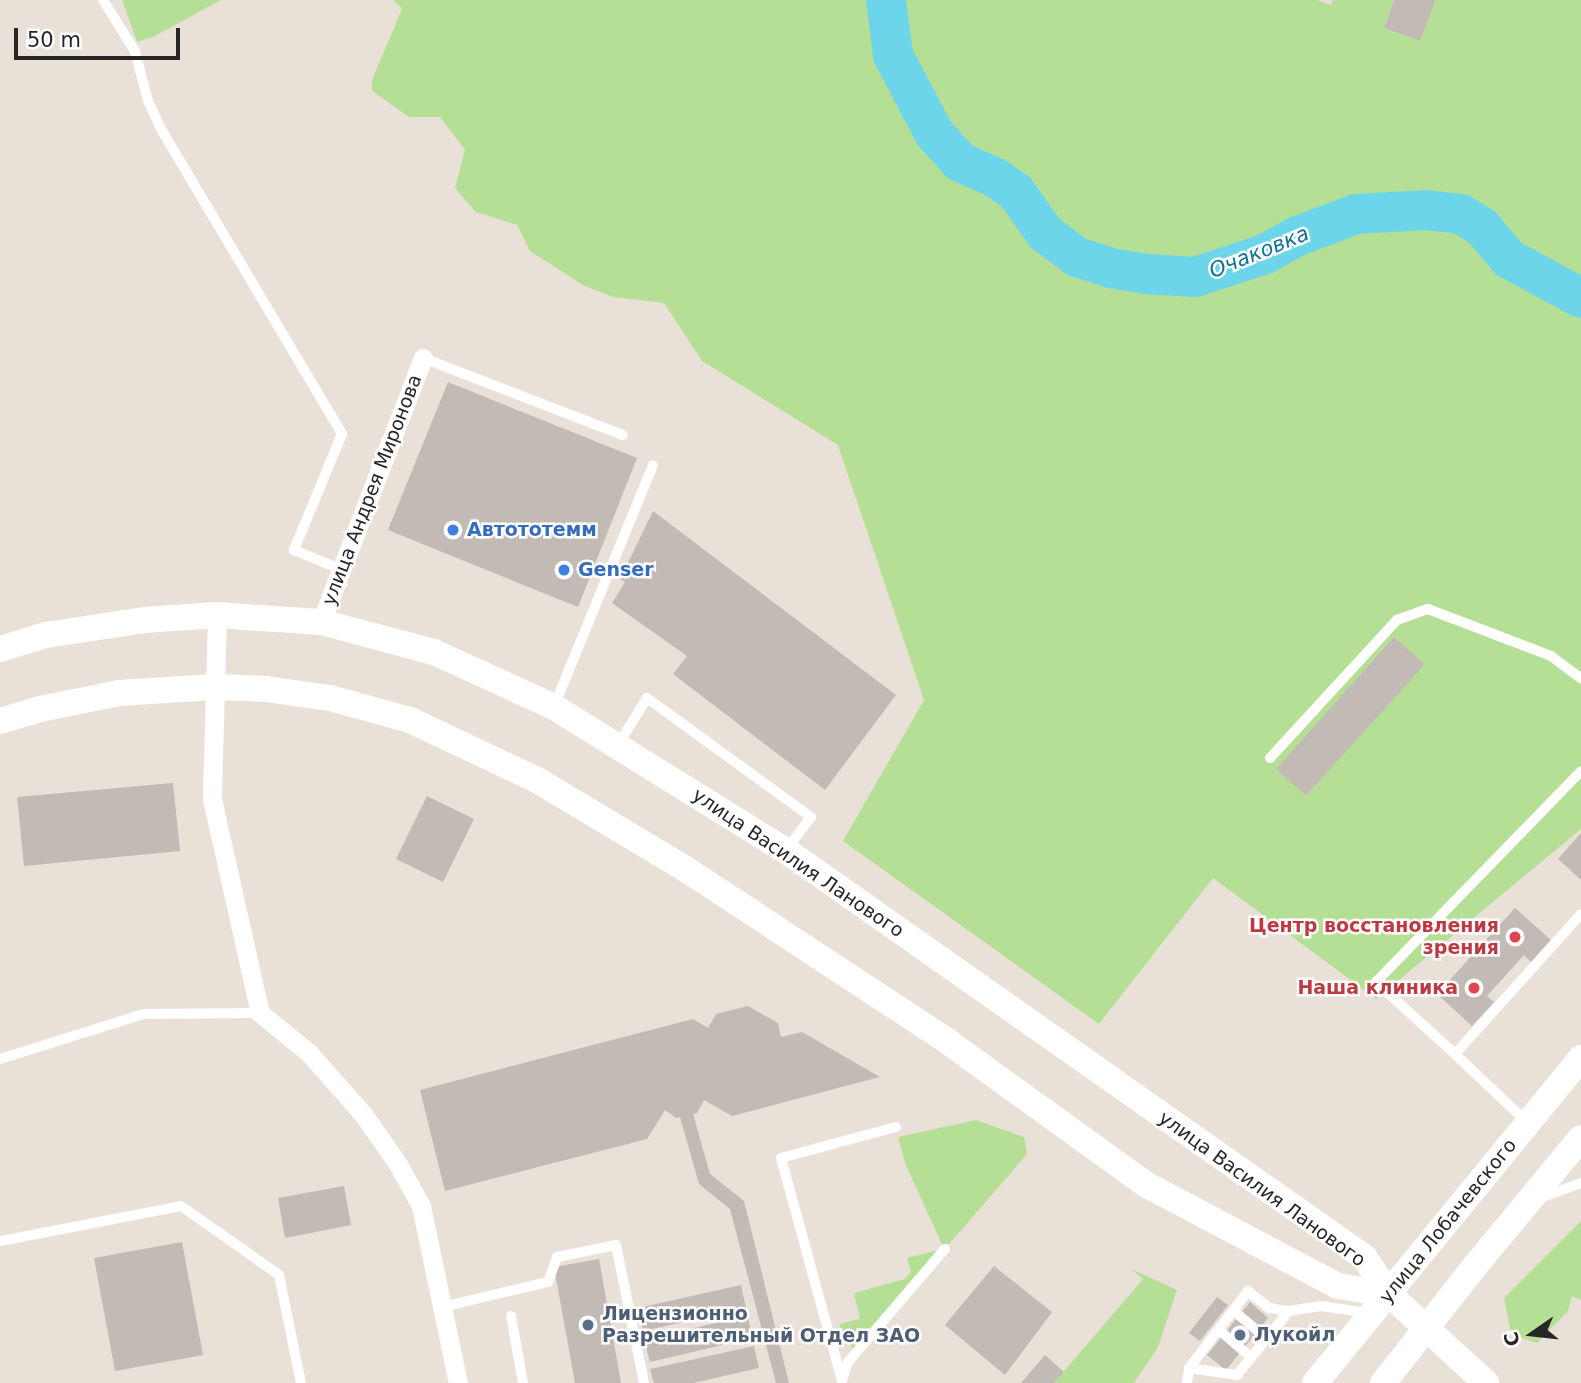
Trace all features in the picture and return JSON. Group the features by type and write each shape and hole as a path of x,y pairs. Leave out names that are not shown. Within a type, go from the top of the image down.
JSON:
{"street":[{"name":"улица Андрея Миронова","path":"321,622 423,358"},
{"name":"улица Василия Ланового","path":"0,649 46,635 144,620 216,615 321,622 434,652 554,707 785,850 1364,1257 1380,1304"},
{"path":"216,615 212,799 260,1013 309,1053 363,1114 398,1164 421,1206 458,1383"},
{"name":"улица Василия Ланового","path":"0,721 40,709 120,693 215,687 266,689 330,698 410,720 537,780 684,868 947,1041 1147,1185 1338,1286 1380,1304"},
{"name":"улица Лобачевского","path":"1315,1383 1581,1058"},
{"path":"1383,1383 1581,1138"},
{"path":"1380,1304 1428,1328 1486,1383"}],"lane":[{"path":"103,0 132,44 148,101 161,129 342,434 294,550 340,569"},
{"path":"423,358 622,435"},
{"path":"554,707 653,465"},
{"path":"1270,758 1397,620 1428,609 1551,656 1581,680"},
{"path":"618,746 647,698 811,817 785,850"},
{"path":"1528,1123 1376,982 1581,771"},
{"path":"1455,1054 1581,914"},
{"path":"0,1059 145,1014 260,1013"},
{"path":"842,1382 781,1158 896,1127"},
{"path":"1526,1204 1581,1182"},
{"path":"0,1241 181,1206 279,1275 301,1383"},
{"path":"442,1307 548,1282 557,1257 616,1245 644,1383"},
{"path":"842,1382 848,1362 945,1249"},
{"path":"1187,1383 1189,1368 1248,1292 1269,1308 1289,1311 1321,1306 1380,1304"},
{"path":"1234,1311 1266,1338"},
{"path":"1189,1368 1237,1375 1289,1311"},
{"path":"511,1315 523,1383"},
{"path":"1219,1330 1251,1357"}],"green space":[{"path":"122,0 221,0 153,37 137,42"},
{"path":"394,0 1318,0 1331,5 1333,0 1394,0 1384,28 1420,41 1436,0 1581,0 1581,829 1376,999 1213,878 1099,1024 843,841 924,700 838,445 702,361 664,303 613,297 583,285 530,251 517,225 476,212 455,188 465,150 440,117 409,117 372,91 372,80 402,9","holes":["1394,637 1424,664 1306,796 1277,769"]},
{"path":"976,1120 1024,1137 1027,1154 855,1353 839,1324 860,1319 854,1293 905,1279 911,1272 907,1258 944,1249 905,1163 898,1137"},
{"path":"1581,1221 1581,1300 1572,1296 1568,1311 1537,1343 1511,1334 1504,1298"},
{"path":"1131,1269 1177,1290 1158,1347 1134,1383 1054,1383 1143,1279"}],"building":[{"path":"1394,0 1436,0 1420,41 1384,28"},
{"path":"448,382 637,458 578,607 388,530"},
{"path":"653,511 896,695 825,790 673,674 687,656 612,603 625,582 620,579"},
{"path":"1394,637 1425,664 1306,796 1276,769"},
{"path":"173,783 180,851 24,866 17,797"},
{"path":"427,796 474,819 443,882 396,859"},
{"path":"1581,833 1581,880 1558,859"},
{"path":"1515,908 1551,940 1531,962 1524,955 1487,996 1494,1002 1472,1026 1437,994"},
{"path":"748,1006 778,1023 781,1037 802,1032 880,1077 732,1116 704,1100 697,1113 693,1114 710,1174 744,1201 789,1383 776,1383 730,1209 699,1184 680,1117 676,1118 665,1110 647,1139 445,1191 420,1090 693,1019 708,1028 716,1014"},
{"path":"344,1186 351,1225 285,1238 278,1198"},
{"path":"182,1242 203,1355 115,1371 94,1258"},
{"name":"Лицензионно Разрешительный Отдел ЗАО","path":"599,1259 621,1383 575,1383 554,1267"},
{"path":"994,1266 1052,1312 1005,1375 945,1325"},
{"path":"741,1285 746,1308 643,1331 638,1308"},
{"path":"1217,1297 1228,1305 1200,1341 1189,1333"},
{"path":"1250,1302 1268,1318 1226,1370 1207,1355"},
{"path":"748,1316 752,1338 650,1362 644,1339"},
{"path":"754,1346 759,1368 693,1383 654,1383 650,1369"},
{"path":"1045,1355 1064,1372 1054,1383 1021,1383"}],"waterway":[{"name":"Очаковка","path":"886,0 893,55 934,133 960,162 996,178 1016,192 1045,233 1077,257 1110,268 1146,274 1195,277 1265,254 1298,236 1356,214 1427,210 1461,214 1482,227 1509,259 1581,298"}],"place":[{"name":"Автототемм","path":"453,530"},
{"name":"Genser","path":"564,570"},
{"name":"Центр восстановления зрения","path":"1515,937"},
{"name":"Наша клиника","path":"1474,988"},
{"name":"Лицензионно Разрешительный Отдел ЗАО","path":"588,1325"},
{"name":"Лукойл","path":"1240,1335"}]}
